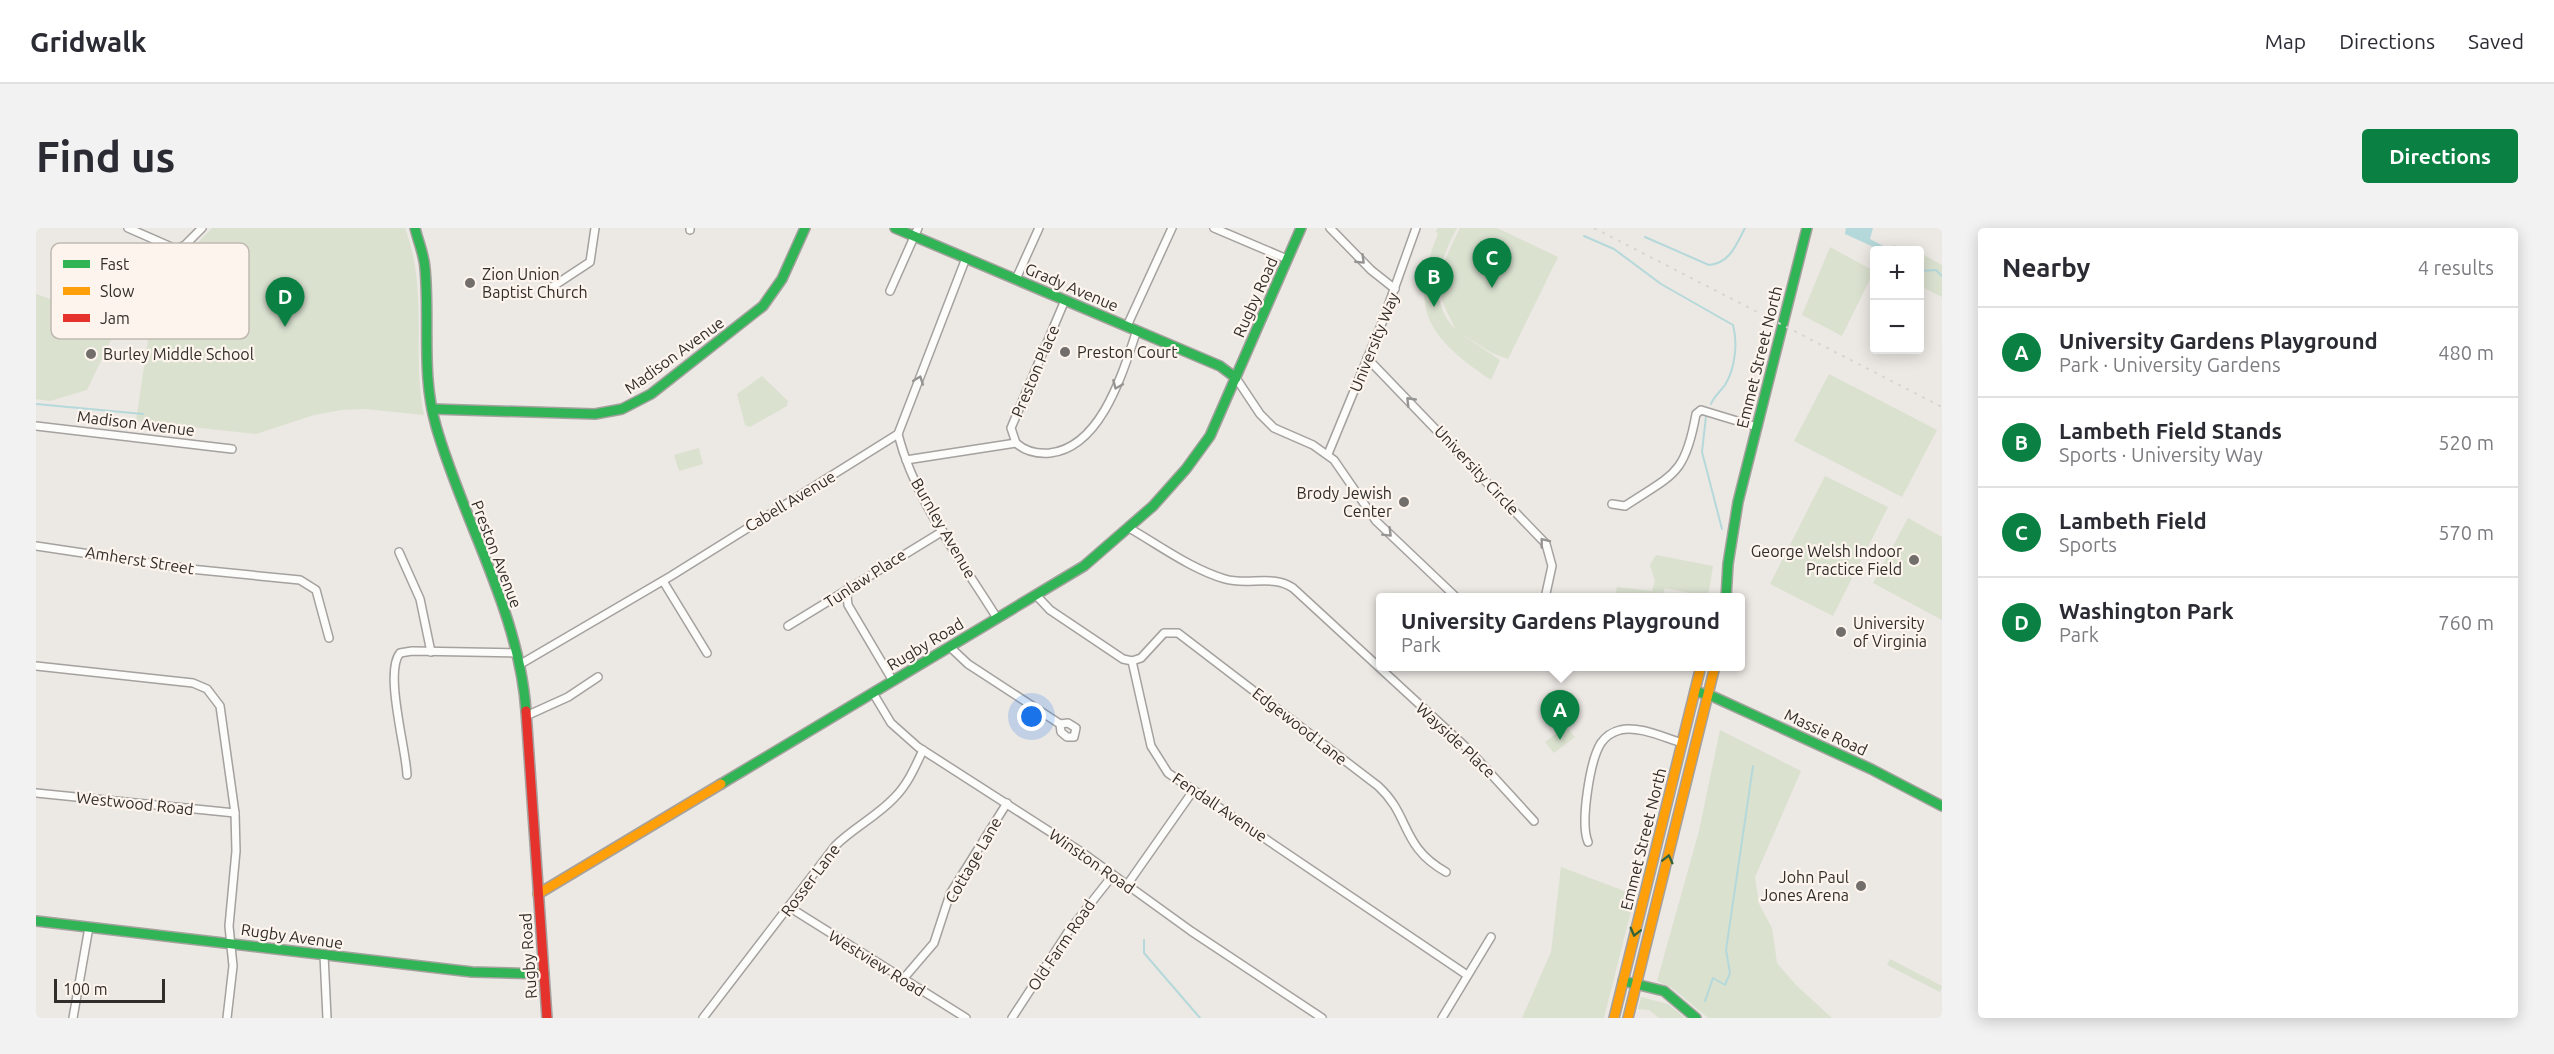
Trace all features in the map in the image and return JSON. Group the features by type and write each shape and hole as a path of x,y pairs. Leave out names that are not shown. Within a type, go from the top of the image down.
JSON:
{"main road":[{"name":"Preston Avenue","path":"415,228 425,266 428,374 432,409 453,479 517,653 526,716 538,894"},
{"name":"Madison Avenue","path":"432,409 595,414 622,409 651,394 763,306 782,279 805,228"},
{"name":"Grady Avenue","path":"895,228 916,232 966,258 1220,366 1236,378"},
{"name":"Rugby Road","path":"547,1018 538,894 1101,555 1130,528 1203,448 1301,228"},
{"name":"Emmet Street North","path":"1726,593 1728,564 1738,502 1807,228"},
{"name":"Emmet Street North","path":"1719,593 1728,564"},
{"name":"Emmet Street North","path":"1614,1018 1700,671"},
{"name":"Emmet Street North","path":"1628,1018 1714,671"},
{"name":"Massie Road","path":"1695,691 1870,769 1942,806"},
{"name":"Rugby Avenue","path":"36,921 472,972 544,974"},
{"path":"1623,981 1664,991 1696,1018"}],"street":[{"path":"128,228 162,243"},
{"path":"186,243 202,228"},
{"path":"552,287 590,262 595,228"},
{"path":"1016,279 1039,228"},
{"path":"1127,326 1172,228"},
{"path":"1214,228 1287,259"},
{"path":"1330,228 1371,270 1395,289"},
{"name":"University Way","path":"1328,454 1395,289 1416,228"},
{"path":"890,291 916,232"},
{"path":"898,434 966,258"},
{"name":"Preston Place","path":"1016,443 1011,433 1012,424 1065,300"},
{"path":"906,460 1016,443 1028,450 1046,453 1062,450 1083,435 1111,399 1137,330"},
{"name":"University Circle","path":"1367,358 1546,544 1552,566 1546,593"},
{"path":"1236,378 1260,414 1274,429 1328,454 1342,468 1376,521 1452,593"},
{"path":"1612,504 1625,506 1674,474 1685,459 1696,414 1701,410 1756,427"},
{"name":"Madison Avenue","path":"36,426 232,449"},
{"name":"Burnley Avenue","path":"898,434 906,460 943,531 998,618"},
{"name":"Cabell Avenue","path":"519,665 663,581 898,434"},
{"name":"Wayside Place","path":"1130,528 1191,564 1225,579 1272,580 1293,588 1376,664"},
{"name":"Tunlaw Place","path":"788,626 943,531"},
{"name":"Amherst Street","path":"36,546 244,575 300,580 312,585 316,590 329,638"},
{"path":"399,552 420,599 431,652"},
{"path":"663,581 707,653"},
{"path":"851,587 847,596 848,605 893,681"},
{"path":"1036,595 1050,610 1123,659 1132,661"},
{"name":"Edgewood Lane","path":"1132,661 1141,658 1164,633 1178,633 1378,786 1393,802 1414,846 1426,860 1446,872"},
{"path":"950,647 968,664 1060,724"},
{"path":"407,775 396,687 395,664 400,653 517,653"},
{"name":"Fendall Avenue","path":"1132,661 1133,674 1155,755 1168,772 1467,975"},
{"path":"36,666 201,685 218,701 227,743 235,813 236,850 229,926 233,966 227,1018"},
{"name":"Wayside Place","path":"1383,671 1469,750 1534,821"},
{"path":"526,716 568,697 598,677"},
{"name":"Winston Road","path":"873,693 891,723 902,735 1007,803 1322,1018"},
{"path":"1588,842 1585,829 1588,795 1598,749 1605,738 1618,730 1631,729 1682,743"},
{"name":"Rosser Lane","path":"703,1018 835,846 896,797 911,775 923,750"},
{"path":"1127,885 1193,791"},
{"name":"Westwood Road","path":"36,793 235,813"},
{"name":"Cottage Lane","path":"904,978 934,943 950,894 1007,803"},
{"name":"Old Farm Road","path":"1012,1018 1068,932 1113,875"},
{"name":"Westview Road","path":"789,907 966,1018"},
{"path":"73,1018 89,927"},
{"path":"1442,1018 1491,938"},
{"path":"324,955 327,1018"}],"green space":[{"path":"212,228 405,228 416,276 420,391 424,415 365,409 341,410 314,415 256,434 136,421 148,339 249,339 249,243 198,243"},
{"path":"1438,228 1457,228 1441,266 1438,292 1446,317 1455,329 1442,299 1440,281 1445,262 1460,228 1497,228 1558,257 1508,359 1492,353 1457,331 1500,360 1491,380 1452,350 1430,320 1425,303 1424,283"},
{"path":"1830,247 1870,269 1870,279 1842,336 1802,315"},
{"path":"1924,255 1942,265 1942,297 1924,288"},
{"path":"36,294 51,299 51,339 111,339 87,390 50,401 36,399"},
{"path":"1829,374 1937,430 1902,497 1794,441"},
{"path":"762,376 788,401 787,406 750,427 745,425 737,394"},
{"path":"699,448 703,464 679,471 674,455"},
{"path":"1825,476 1888,507 1833,616 1770,584"},
{"name":"George Welsh Indoor Practice Field","path":"1908,518 1942,537 1942,620 1873,583"},
{"path":"1656,555 1713,566 1709,593 1689,593 1665,588 1663,593 1616,593 1617,587 1652,591 1655,581 1650,565"},
{"path":"1566,726 1575,737 1554,753 1545,742"},
{"path":"1720,730 1801,771 1755,877 1759,904 1772,928 1777,963 1796,985 1832,1018 1708,1018 1672,988 1657,981 1699,831"},
{"path":"1561,867 1635,895 1604,1018 1522,1018 1551,952"},
{"path":"1890,959 1942,986 1940,992 1887,965"},
{"path":"1641,997 1668,1004 1685,1018 1659,1018 1649,1010 1638,1009"}],"water":[{"path":"1846,228 1873,228 1870,239 1883,246 1871,246 1845,234"}],"waterway":[{"path":"1645,237 1709,265 1716,264 1727,257 1745,228"},
{"path":"1584,236 1614,249 1661,284 1733,325 1735,332 1733,364 1725,385 1711,404"},
{"path":"1924,271 1936,270 1942,276"},
{"path":"36,404 143,414"},
{"path":"1706,416 1702,452 1722,529"},
{"path":"1705,1001 1713,978 1725,985 1730,973 1726,950 1753,766"},
{"path":"1144,940 1144,953 1200,1018"}],"railway":[{"path":"1594,228 1942,407"}],"traffic: fast":[{"path":"415,228 425,268 427,367 431,407 460,497 502,602 521,674 526,711"},
{"path":"432,409 595,414 622,409 651,394 763,306 782,279 805,228"},
{"path":"895,228 1220,366 1236,378"},
{"path":"721,784 1084,566 1153,506 1186,469 1210,436 1301,228"},
{"path":"1726,593 1728,564 1738,502 1807,228"},
{"path":"1695,691 1714,697 1871,769 1942,806"},
{"path":"36,921 472,972 544,974"},
{"path":"1623,981 1664,991 1696,1018"}],"traffic: slow":[{"path":"1614,1018 1700,671"},
{"path":"1628,1018 1714,671"},
{"path":"538,894 721,784"}],"traffic: jam":[{"path":"526,711 547,1018"}],"place":[{"name":"Zion Union Baptist Church","path":"470,283"},
{"name":"Lambeth Field","path":"1492,288"},
{"name":"Lambeth Field Stands","path":"1434,307"},
{"name":"Washington Park","path":"285,327"},
{"name":"Preston Court","path":"1065,352"},
{"name":"Burley Middle School","path":"91,354"},
{"name":"Brody Jewish Center","path":"1404,502"},
{"name":"George Welsh Indoor Practice Field","path":"1914,560"},
{"name":"University of Virginia","path":"1841,632"},
{"name":"University Gardens Playground","path":"1560,740"},
{"name":"John Paul Jones Arena","path":"1861,886"}]}
